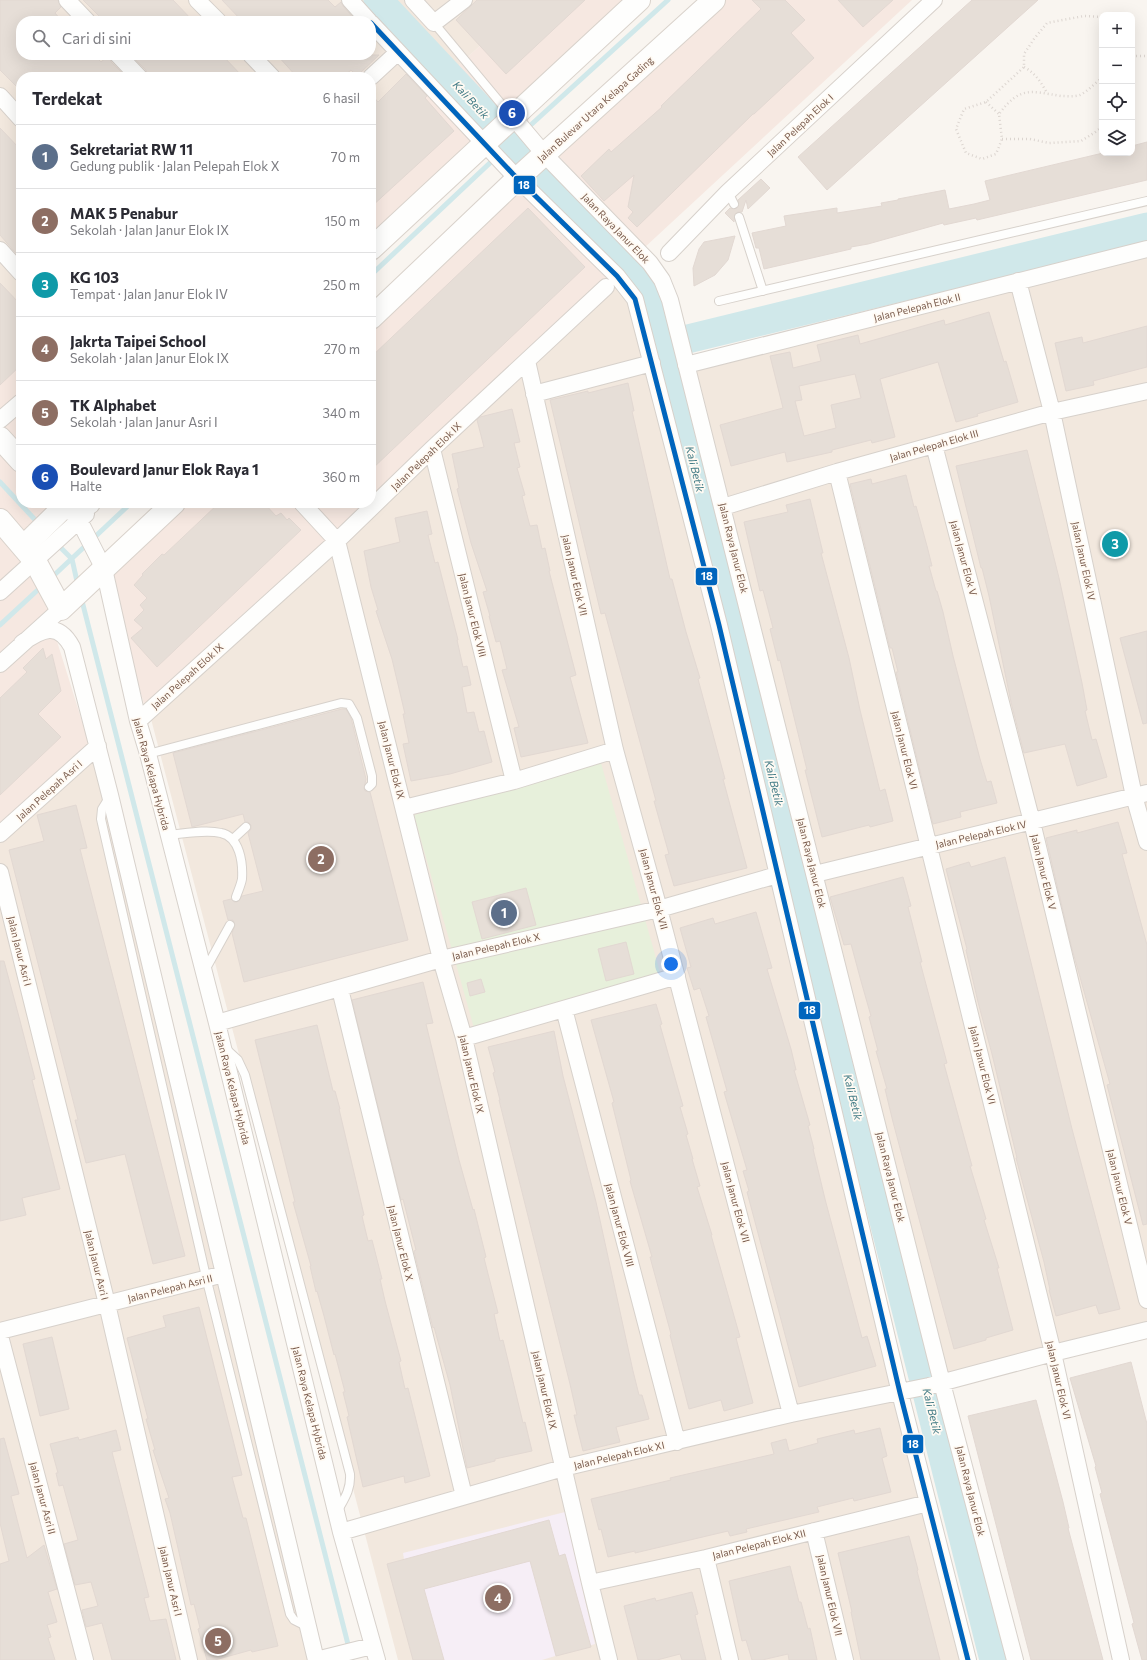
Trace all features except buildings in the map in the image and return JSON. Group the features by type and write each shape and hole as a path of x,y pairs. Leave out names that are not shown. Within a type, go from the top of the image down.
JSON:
{"main road":[{"path":"376,245 488,144 639,0"},
{"name":"Jalan Bulevar Utara Kelapa Gading","path":"376,313 517,176 714,0"},
{"path":"0,438 16,456"},
{"path":"0,520 35,553 62,604 168,508"},
{"path":"35,553 71,515"}],"street":[{"path":"67,0 82,16"},
{"path":"197,0 213,16"},
{"path":"350,0 365,16"},
{"path":"413,0 434,23 464,0"},
{"name":"Jalan Pelepah Elok I","path":"669,254 731,198 934,0"},
{"path":"376,28 517,176 617,276 636,299 719,625 903,1392 928,1503 968,1660"},
{"path":"376,73 398,52"},
{"path":"123,60 134,72"},
{"path":"256,60 267,72"},
{"path":"0,96 16,114"},
{"name":"Jalan Raya Janur Elok","path":"512,121 650,262 662,280 670,300 677,322 679,338 815,874 936,1384 1015,1660"},
{"name":"Jalan Pelepah Elok II","path":"686,362 1147,249"},
{"path":"0,250 16,268"},
{"name":"Jalan Janur Elok IV","path":"1018,281 1052,412 1141,795 1147,842"},
{"name":"Jalan Pelepah Elok IX","path":"376,503 606,287"},
{"name":"Jalan Janur Elok VII","path":"527,361 615,750 659,908 791,1414"},
{"path":"534,394 652,363"},
{"name":"Jalan Pelepah Elok III","path":"723,507 837,472 1052,412 1147,391"},
{"path":"0,420 16,406"},
{"name":"Jalan Janur Elok V","path":"934,445 1032,822 1147,1300"},
{"name":"Jalan Janur Elok VIII","path":"432,449 514,781"},
{"name":"Jalan Janur Elok VI","path":"837,472 1053,1353 1121,1660"},
{"path":"71,515 87,508"},
{"name":"Jalan Janur Elok IX","path":"307,508 337,541 441,959 464,1038 563,1468 610,1660"},
{"name":"Jalan Pelepah Elok IX","path":"138,722 153,706 337,541 371,508"},
{"name":"Jalan Raya Kelapa Hybrida","path":"71,515 100,569 138,722 148,754 223,1046 370,1652"},
{"path":"0,592 35,553"},
{"path":"0,664 62,604"},
{"path":"22,643 35,634 48,630 57,631 68,638 72,647 110,795 309,1628 319,1659 370,1652"},
{"name":"Jalan Pelepah Asri I","path":"0,834 98,746"},
{"path":"404,808 514,781 615,750"},
{"name":"Jalan Pelepah Elok IV","path":"815,874 1141,795"},
{"name":"Jalan Janur Asri I","path":"0,872 107,1304 189,1660"},
{"name":"Jalan Pelepah Elok X","path":"217,1023 441,959 659,908 778,875"},
{"path":"464,1038 677,976"},
{"name":"Jalan Janur Elok X","path":"340,989 464,1496"},
{"name":"Jalan Janur Elok VIII","path":"564,1009 677,1442"},
{"name":"Jalan Pelepah Asri II","path":"0,1331 224,1274"},
{"name":"Jalan Pelepah Elok XI","path":"341,1532 563,1468 791,1414 903,1392 1147,1330"},
{"name":"Jalan Janur Asri II","path":"0,1336 85,1660"},
{"name":"Jalan Pelepah Elok XII","path":"590,1583 706,1558 928,1503"},
{"name":"Jalan Janur Elok VII","path":"814,1531 845,1660"},
{"path":"706,1558 730,1660"}],"lane":[{"path":"434,23 512,121"},
{"path":"719,301 1147,201"},
{"path":"739,217 763,291"},
{"path":"148,754 341,703 349,704 353,709 356,718 372,776 372,784 369,787"},
{"path":"110,795 102,809 101,819 206,1278 290,1614 294,1620 309,1628"},
{"path":"233,840 246,827"},
{"path":"168,836 196,832 221,833 233,840 241,855 242,880 236,897"},
{"path":"204,973 230,926"},
{"path":"223,1046 238,1060 245,1075 350,1474 351,1483 349,1491 336,1512"}],"path":[{"path":"986,102 999,114 1002,139 996,154 982,159 966,153 956,129 964,109 986,102 1024,67 1024,54 1047,23 1084,16 1099,17"},
{"path":"1135,56 1147,56"},
{"path":"1024,67 1031,71 1042,83 1047,94"},
{"path":"999,114 1009,101 1019,94 1036,92 1069,97 1079,95 1099,80"},
{"path":"1002,139 1030,140 1049,143 1081,141 1099,129"}],"shaded area":[{"path":"0,0 530,0 376,141 376,72 16,72 16,358 0,340"},
{"path":"530,0 631,0 376,237 376,141"},
{"path":"724,0 912,0 644,248 557,154"},
{"path":"523,185 611,276 376,496 376,321"},
{"path":"1147,257 1147,1332 947,1380 695,369"},
{"path":"623,273 966,1660 398,1660 151,719"},
{"path":"0,340 16,358 16,508 85,508 31,558 90,747 0,831"},
{"path":"175,508 363,508 146,711 106,571"},
{"path":"93,757 314,1660 0,1660 0,843"},
{"path":"565,1512 595,1644 542,1660 421,1660 403,1553"}],"green space":[{"path":"601,763 661,976 474,1028 414,815"}],"waterway":[{"name":"Kali Betik","path":"378,0 641,281 656,312 994,1660"},
{"path":"376,270 511,143 668,0"},
{"path":"663,345 1147,227"},
{"path":"0,482 16,499"},
{"path":"24,508 39,524"},
{"path":"50,579 126,508"},
{"path":"56,543 72,559 78,586"},
{"path":"0,625 42,586"},
{"path":"81,597 352,1660"}],"transit line":[{"name":"18","path":"376,28 513,174 617,276 635,299 719,625 900,1393 968,1660"}],"place":[{"name":"Boulevard Janur Elok Raya 1","path":"512,113"},
{"name":"KG 103","path":"1115,544"},
{"name":"MAK 5 Penabur","path":"321,859"},
{"name":"Sekretariat RW 11","path":"504,913"},
{"name":"Jakrta Taipei School","path":"498,1598"},
{"name":"TK Alphabet","path":"218,1641"}]}
